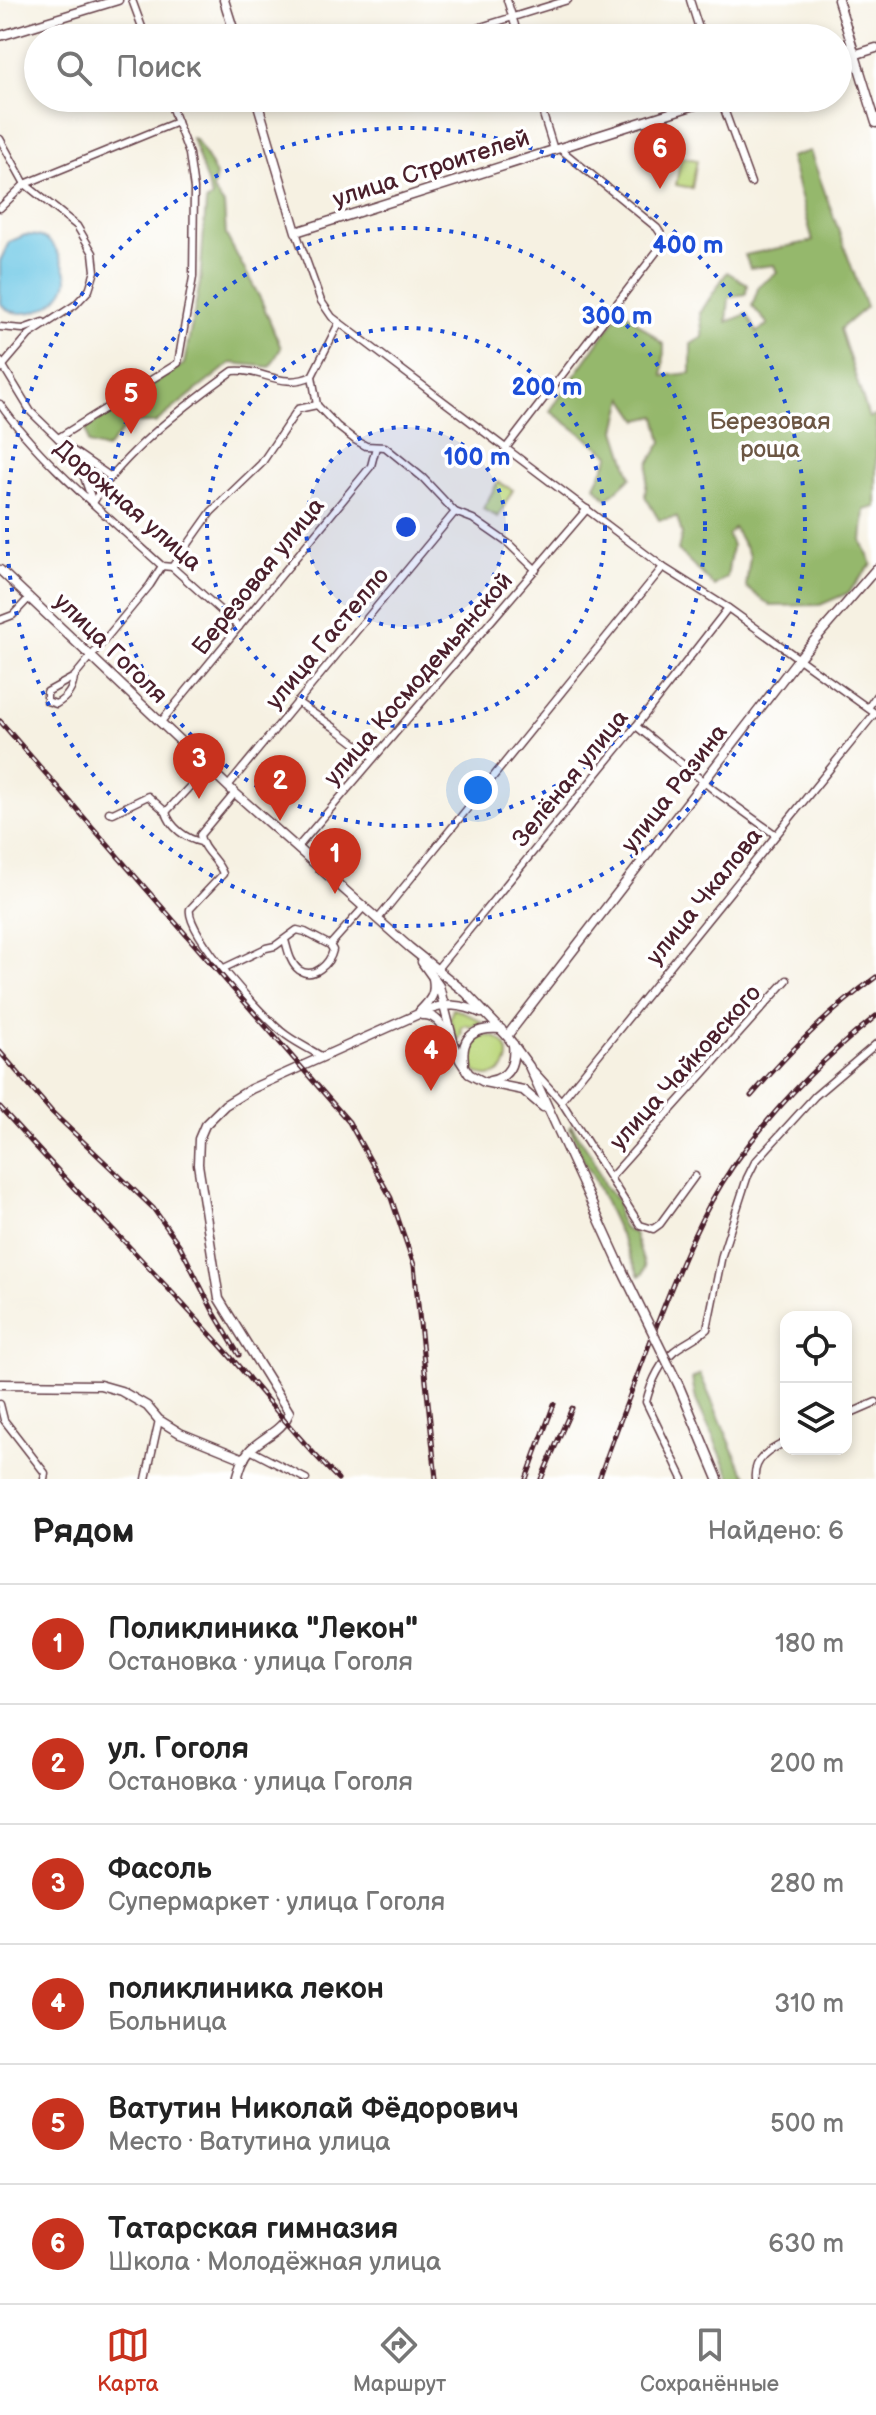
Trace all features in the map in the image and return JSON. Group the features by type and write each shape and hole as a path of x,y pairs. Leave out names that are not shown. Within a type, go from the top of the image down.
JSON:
{"street":[{"path":"39,24 118,0"},
{"path":"132,0 141,24"},
{"path":"224,0 232,24"},
{"path":"507,0 514,24"},
{"path":"490,24 568,0"},
{"path":"690,0 698,24"},
{"path":"838,0 845,24"},
{"path":"0,36 24,29"},
{"path":"852,48 876,123"},
{"path":"854,55 876,48"},
{"path":"58,438 178,363 193,277 194,189 189,154 173,112"},
{"path":"260,112 296,232 321,301 332,317 663,567 728,608 876,713"},
{"path":"506,448 661,246 663,237 657,228 556,149 543,112"},
{"name":"улица Строителей","path":"296,232 674,112"},
{"path":"723,112 751,183"},
{"path":"0,208 25,184 177,122"},
{"path":"0,139 25,184 77,226 93,253 95,271 89,290 75,305 29,335 1,366 31,412 76,454 111,477"},
{"path":"0,327 23,329 51,320"},
{"path":"339,323 312,376 317,405 355,440 366,446 385,447 423,478 455,512 473,519 497,536 536,570"},
{"path":"93,503 111,477 158,429 233,371 246,369 288,382 312,376"},
{"name":"Дорожная улица","path":"0,404 18,430 93,503 162,566 172,567 239,627"},
{"path":"172,567 211,512 261,464 298,409 317,405"},
{"name":"Березовая улица","path":"160,723 371,466 376,447"},
{"path":"76,454 93,503"},
{"name":"улица Космодемьянской","path":"297,848 587,509"},
{"name":"улица Гастелло","path":"201,842 200,835 297,702 455,512"},
{"path":"74,677 71,690 63,701 56,704 47,701 47,692 74,677 92,658 162,566"},
{"path":"378,919 663,567"},
{"name":"улица Разина","path":"507,1036 799,658 876,569"},
{"name":"улица Гоголя","path":"0,570 231,790 435,971"},
{"path":"0,620 13,615 29,598"},
{"name":"Зелёная улица","path":"435,971 636,726 728,608"},
{"path":"868,708 876,696"},
{"path":"297,702 373,757"},
{"name":"улица Чкалова","path":"561,1101 876,713"},
{"path":"636,726 704,782 776,835"},
{"path":"166,812 208,767"},
{"path":"109,812 113,813 148,796 166,812 173,826 201,842 223,874 190,909 188,914 192,925 267,1019 286,1035 323,1057"},
{"path":"330,945 364,907"},
{"path":"224,968 285,940 297,930 330,945 333,950 331,960 311,973 300,970 291,959 285,940"},
{"path":"435,971 460,1060"},
{"path":"413,1017 431,1000 435,971"},
{"path":"435,971 466,993 561,1101 640,1225 653,1229 660,1224 695,1176"},
{"name":"улица Чайковского","path":"611,1177 787,980"},
{"path":"237,1479 250,1450 286,1422 289,1412 219,1299 198,1164 199,1139 205,1125 225,1105 251,1089 435,1007 469,1007 492,1020"},
{"path":"413,1017 425,1014 438,1020 469,1074 484,1082 523,1090 535,1098 552,1120"},
{"path":"469,1074 463,1059 466,1040 481,1029 507,1036"},
{"path":"484,1082 502,1077 514,1062 507,1036"},
{"path":"683,1479 646,1402 650,1387 660,1367 674,1351 707,1329 722,1255 755,1162 815,1096 876,1044"},
{"path":"529,1066 679,1386 718,1479"},
{"path":"0,1384 100,1385 121,1391 147,1406 159,1420 180,1433 244,1459"},
{"path":"852,1412 876,1402"},
{"path":"0,1404 4,1420 45,1473 44,1479"},
{"path":"146,1479 159,1420"},
{"path":"755,1479 759,1459 780,1446"},
{"path":"250,1450 306,1479"}],"green space":[{"path":"192,138 196,139 216,175 213,190 224,205 226,235 261,300 281,348 270,367 231,363 155,423 129,423 106,449 88,444 86,429 184,364 200,283 206,202 212,198"},
{"name":"Березовая роща","path":"810,151 866,307 840,329 869,418 876,416 876,507 865,510 862,541 872,564 848,593 820,605 771,606 746,587 750,556 734,528 728,535 732,546 727,577 714,586 678,550 682,534 677,517 659,520 645,496 649,463 662,442 656,416 639,420 624,398 616,430 631,477 607,499 595,486 610,455 550,411 622,309 664,345 663,376 691,373 691,344 703,337 700,313 727,272 747,284 746,294 729,297 727,322 747,314 757,332 768,324 752,306 759,286 777,273 774,265 750,268 745,255 813,241 790,157"},
{"path":"681,157 697,160 692,188 676,185"},
{"path":"498,482 513,490 498,517 483,509"},
{"path":"453,1009 482,1022 461,1028 462,1034 457,1041 450,1018"},
{"path":"488,1036 502,1042 508,1056 502,1070 488,1076 474,1070 468,1056 474,1042"},
{"path":"571,1125 592,1156 605,1187 618,1201 618,1217 624,1229 634,1233 645,1267 639,1276 584,1161"},
{"path":"700,1374 749,1479 732,1479 696,1400 692,1379"}],"water":[{"path":"25,235 42,237 53,245 67,279 64,289 50,305 29,313 18,313 0,303 0,261 9,242"}],"railway":[{"path":"0,721 349,1122 391,1198 414,1265 436,1479"},
{"path":"751,1096 810,1033 876,977"},
{"path":"599,1479 677,1274 720,1187 748,1145 782,1105 818,1067 876,1016"},
{"path":"0,1052 52,1112 153,1208 180,1246 239,1355"},
{"path":"0,1107 221,1346 338,1479"},
{"path":"526,1479 554,1404"},
{"path":"541,1479 572,1408"}],"place":[{"name":"Татарская гимназия","path":"660,189"},
{"name":"Ватутин Николай Фёдорович","path":"131,434"},
{"name":"Фасоль","path":"199,799"},
{"name":"ул. Гоголя","path":"280,821"},
{"name":"Поликлиника \"Лекон\"","path":"335,894"},
{"name":"поликлиника лекон","path":"431,1091"}]}
